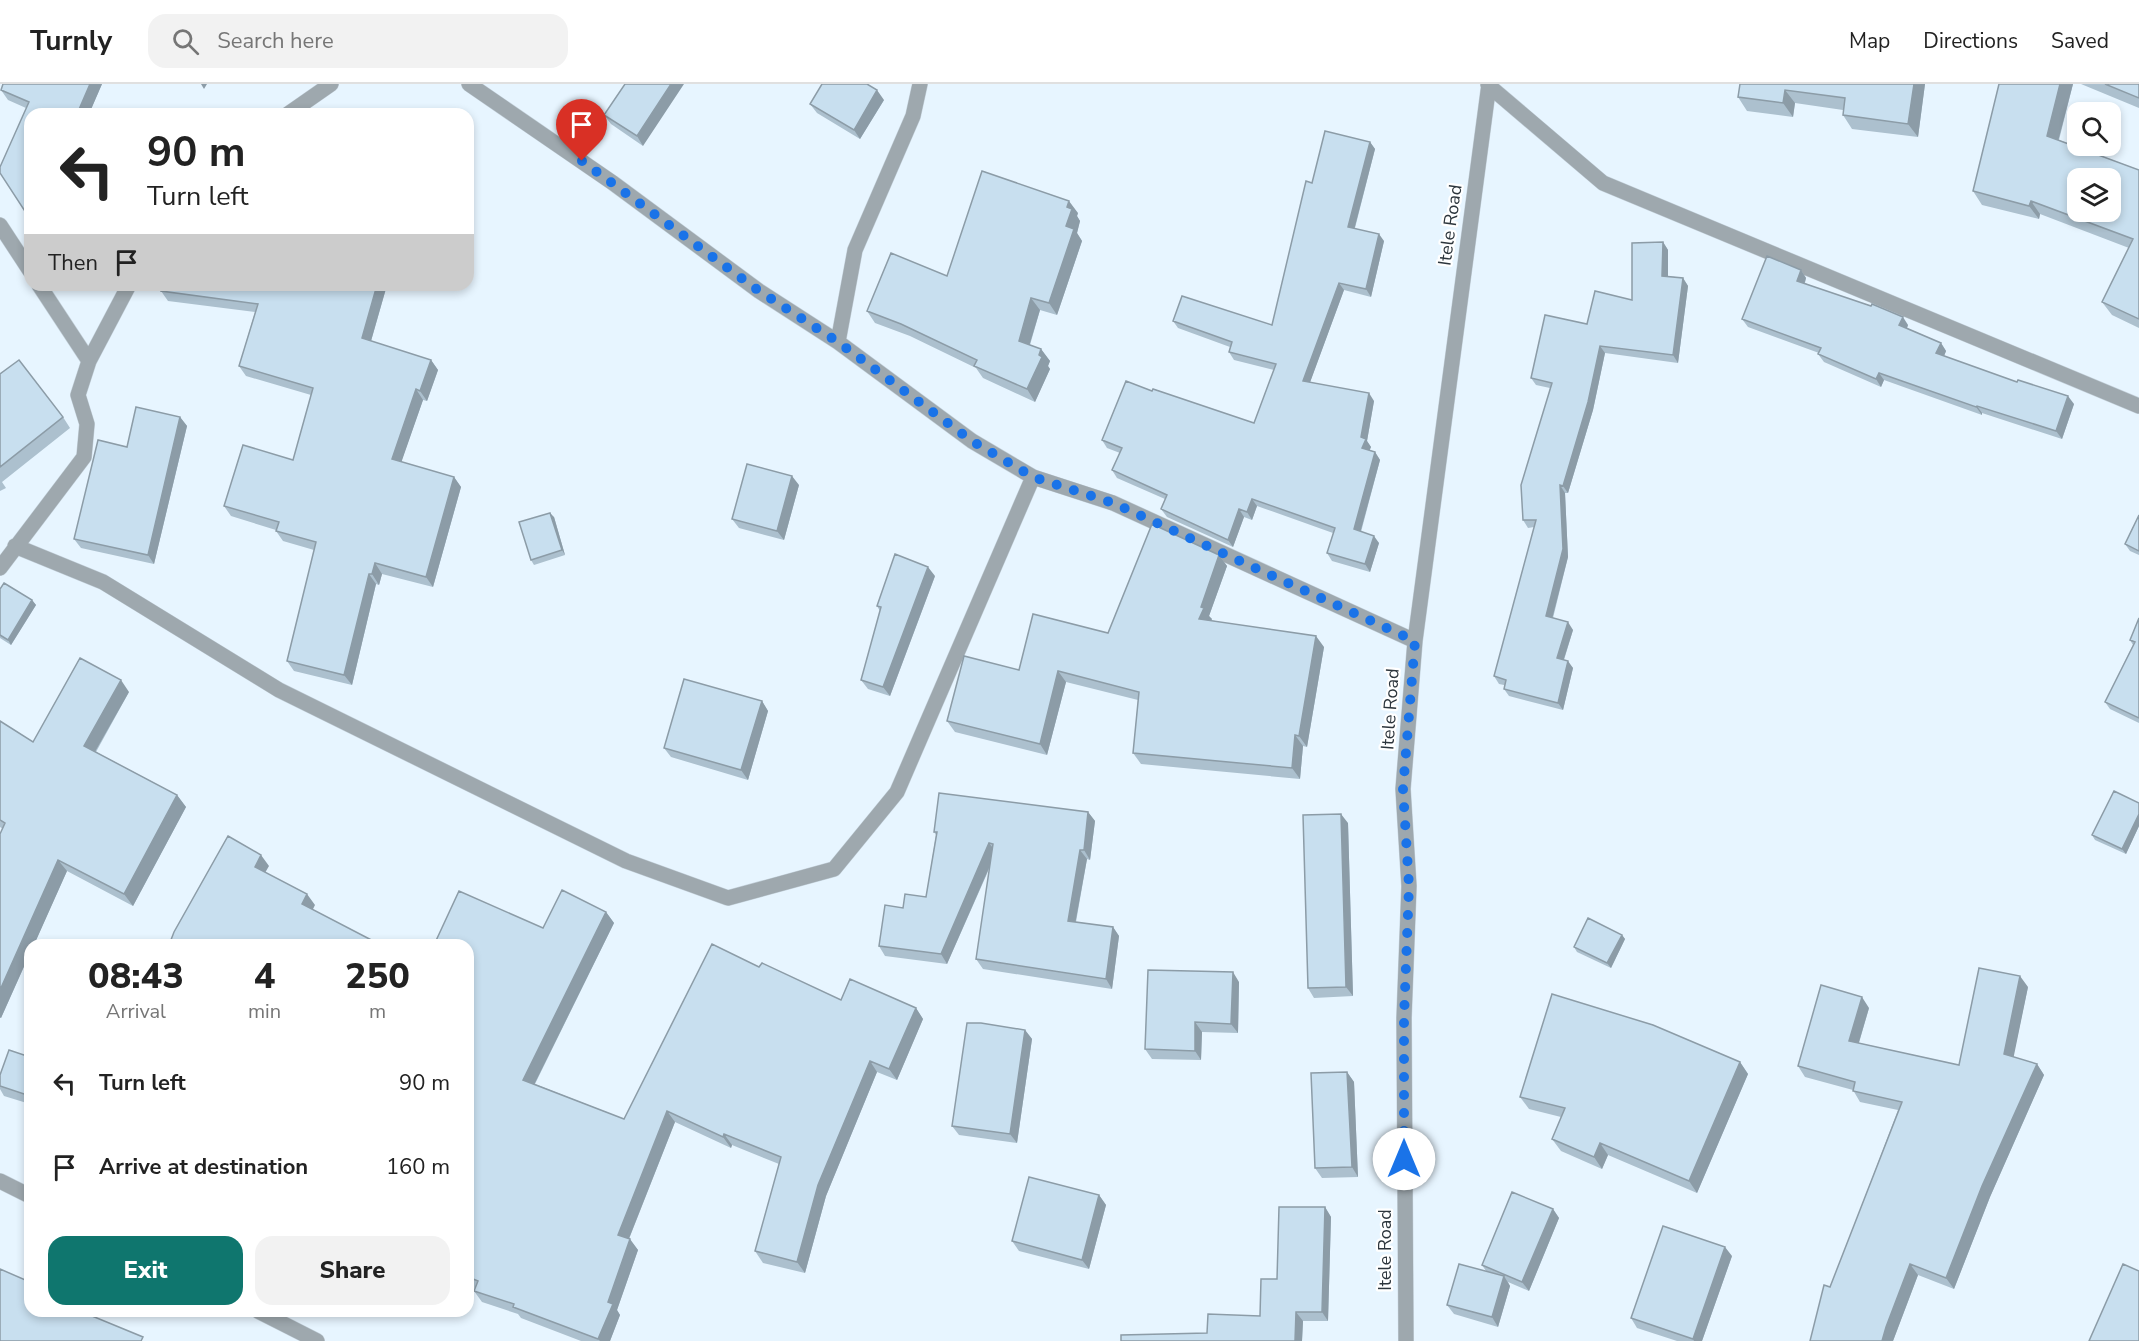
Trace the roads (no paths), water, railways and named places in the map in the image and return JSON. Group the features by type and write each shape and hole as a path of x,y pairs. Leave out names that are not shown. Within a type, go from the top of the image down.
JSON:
{"street":[{"path":"297,108 331,84"},
{"path":"469,84 613,183 759,291 838,342 972,441 1033,477 1113,503 1415,641"},
{"path":"838,342 855,250 913,116 920,84"},
{"path":"1489,84 1603,183 2139,406"},
{"name":"Itele Road","path":"1406,1341 1404,1018 1409,886 1403,789 1415,641 1489,84"},
{"path":"0,225 24,261"},
{"path":"43,291 89,361"},
{"path":"0,567 84,457 87,424 78,395 89,361 126,291"},
{"path":"15,546 103,582 279,690 626,861 728,898 834,868 897,792 1033,477"},
{"path":"0,1181 24,1193"},
{"path":"270,1317 317,1341"}]}
